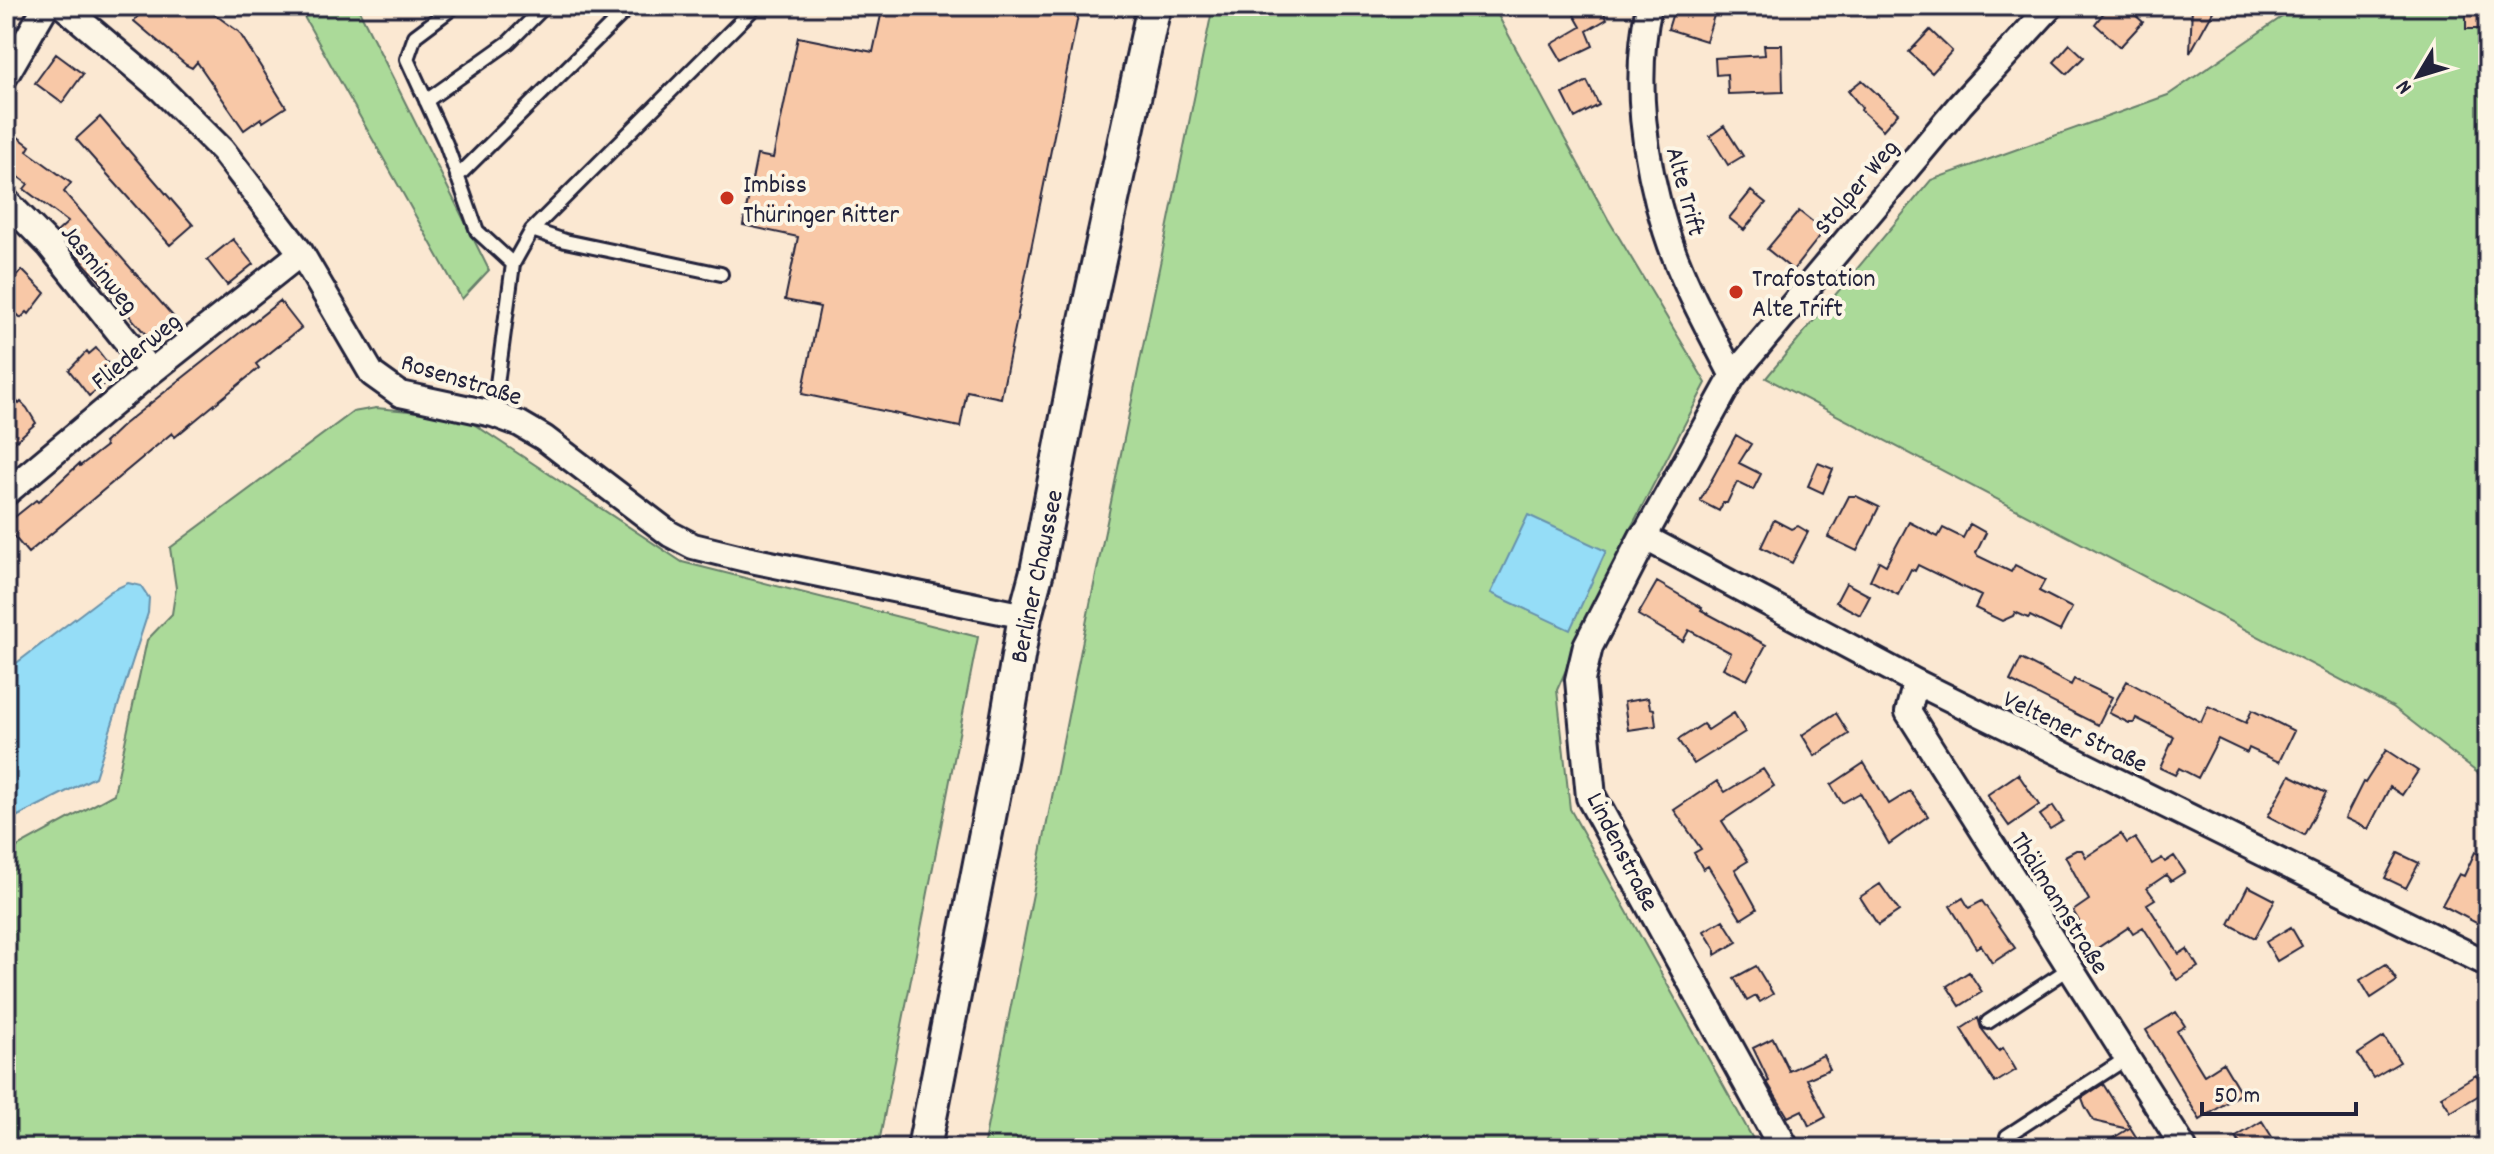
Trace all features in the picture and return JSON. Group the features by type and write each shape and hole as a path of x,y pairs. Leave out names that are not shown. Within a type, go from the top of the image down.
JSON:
{"main road":[{"name":"Berliner Chaussee","path":"924,1148 1001,756 1025,616 1037,571 1086,320 1154,6"}],"street":[{"path":"6,75 46,6"},
{"name":"Rosenstraße","path":"63,6 161,89 222,150 301,253 372,374 400,394 493,414 520,424 544,438 670,534 693,546 1025,616"},
{"name":"Alte Trift","path":"1649,6 1641,77 1649,161 1666,231 1695,303 1733,376"},
{"name":"Stolper Weg","path":"1644,537 1733,376 1960,105 2051,6"},
{"name":"Jasminweg","path":"6,201 50,246 151,372"},
{"name":"Fliederweg","path":"10,483 301,253"},
{"name":"Veltener Straße","path":"1644,537 1916,682 2488,964"},
{"name":"Lindenstraße","path":"1644,537 1588,646 1580,680 1591,797 1784,1148"},
{"name":"Thälmannstraße","path":"1916,682 1908,712 2184,1148"}],"lane":[{"path":"455,6 415,36 407,59 477,231 513,264"},
{"path":"426,101 509,42 545,6"},
{"path":"457,177 630,6"},
{"path":"493,414 513,264 532,230 756,6"},
{"path":"532,230 565,241 721,274"},
{"path":"1988,1022 2070,968"},
{"path":"2007,1136 2127,1058"}],"green space":[{"path":"298,6 357,6 489,270 462,299"},
{"path":"1213,6 1493,6 1608,219 1706,383 1621,547 1557,690 1570,809 1758,1148 983,1148 1088,614"},
{"path":"2488,6 2488,781 2393,707 1766,378 1931,180 2168,95 2295,8"},
{"path":"376,408 431,413 472,423 682,562 978,637 878,1148 6,1148 6,853 114,794 147,640 172,614 176,588 170,548 353,412"},
{"path":"2017,1138 2026,1148 1894,1148 1896,1147"}],"water":[{"path":"1528,515 1606,551 1570,630 1491,593"},
{"path":"128,583 141,586 149,598 148,613 95,777 6,822 6,671 111,591"}],"building":[{"path":"146,6 203,6 239,32 286,107 244,130 197,62 192,68 186,65 134,21"},
{"path":"883,6 1080,6 1001,398 967,391 960,427 802,394 820,307 785,300 798,237 743,225 757,155 773,158 798,37 873,52"},
{"path":"1569,6 1600,6 1607,19 1587,31 1593,46 1562,61 1552,44 1581,27"},
{"path":"1675,6 1717,6 1706,41 1668,29"},
{"path":"2109,6 2125,6 2143,22 2120,47 2095,24"},
{"path":"2192,6 2216,6 2190,53"},
{"path":"2466,6 2481,6 2482,29 2466,29"},
{"path":"1930,30 1952,51 1932,73 1909,52"},
{"path":"2070,44 2084,57 2067,74 2054,62"},
{"path":"1764,45 1782,45 1783,92 1728,94 1727,74 1716,75 1715,58 1765,55"},
{"path":"56,54 83,74 62,103 35,83"},
{"path":"1862,80 1898,113 1883,130 1861,110 1848,91"},
{"path":"1587,81 1599,105 1575,118 1563,94"},
{"path":"100,117 193,225 170,245 76,139"},
{"path":"1724,126 1743,156 1728,165 1710,136"},
{"path":"6,128 30,146 27,151 71,183 64,192 178,322 154,344 57,232 68,222 24,189 28,184 6,168"},
{"path":"1751,191 1766,203 1744,230 1729,218"},
{"path":"1799,211 1824,231 1793,270 1767,249"},
{"path":"233,239 253,264 227,285 207,260"},
{"path":"22,270 45,293 29,314 27,312 21,318 6,304 6,287"},
{"path":"280,301 301,328 256,364 259,368 175,437 172,433 28,553 6,527 13,522 11,520 36,500 38,502 79,464 106,446 104,443 123,425"},
{"path":"96,348 116,374 89,396 69,370 87,351 89,354"},
{"path":"6,389 19,404 21,402 27,408 36,423 6,450"},
{"path":"1736,435 1751,444 1739,463 1761,474 1753,490 1737,482 1727,503 1723,503 1719,511 1700,501"},
{"path":"1818,463 1833,469 1823,493 1808,486"},
{"path":"1849,496 1856,496 1879,507 1857,551 1828,537"},
{"path":"1774,520 1791,529 1798,526 1808,532 1792,563 1761,547"},
{"path":"1909,522 1938,537 1943,528 1963,538 1970,524 1986,533 1976,553 1978,556 2011,572 2015,565 2045,580 2039,591 2072,608 2060,631 2015,612 2002,621 1975,608 1981,596 1918,565 1915,571 1911,569 1898,595 1870,580 1879,561 1886,565"},
{"path":"1657,582 1766,645 1747,680 1723,668 1731,653 1689,630 1683,641 1638,615"},
{"path":"1846,583 1870,596 1860,615 1836,602"},
{"path":"2021,659 2071,685 2074,679 2112,697 2098,725 2010,681"},
{"path":"2127,681 2201,722 2208,706 2246,723 2252,710 2294,731 2279,762 2249,748 2247,753 2218,739 2198,778 2179,768 2175,775 2160,768 2174,737 2136,718 2134,723 2129,723 2109,713"},
{"path":"1648,698 1650,708 1654,709 1656,726 1628,730 1624,702"},
{"path":"1734,713 1745,732 1694,764 1678,740 1703,724 1708,730"},
{"path":"1836,713 1849,734 1815,756 1802,735"},
{"path":"2386,750 2418,771 2402,795 2390,787 2368,829 2345,818 2363,782"},
{"path":"1864,763 1889,804 1910,791 1928,816 1889,844 1860,793 1842,803 1831,785"},
{"path":"1763,769 1774,786 1722,821 1748,861 1735,869 1757,909 1741,919 1708,866 1703,869 1694,853 1701,849 1674,810 1717,781 1725,792"},
{"path":"2018,774 2039,805 2009,826 1987,795"},
{"path":"2290,775 2326,793 2304,835 2268,816"},
{"path":"2053,806 2063,821 2050,829 2040,815"},
{"path":"2121,834 2127,843 2135,838 2152,864 2162,858 2165,862 2174,856 2185,872 2171,881 2166,875 2147,888 2155,899 2147,904 2179,954 2187,949 2198,967 2177,980 2143,927 2133,933 2129,927 2093,951 2075,923 2079,921 2073,911 2089,900 2065,856 2082,850 2086,857"},
{"path":"2475,852 2488,858 2488,909 2480,925 2442,905 2459,874 2464,876"},
{"path":"2398,853 2419,863 2406,888 2385,878"},
{"path":"1880,884 1899,911 1878,925 1860,897"},
{"path":"2248,886 2275,900 2255,938 2229,924"},
{"path":"1963,898 1969,908 1982,901 2015,948 1992,963 1981,945 1976,948 1950,906"},
{"path":"1723,920 1737,942 1715,955 1715,949 1704,931"},
{"path":"2291,927 2302,946 2277,961 2266,942"},
{"path":"2386,964 2397,981 2371,998 2360,980"},
{"path":"1756,966 1773,994 1760,1002 1756,996 1747,1001 1734,978"},
{"path":"1969,972 1982,992 1960,1006 1947,986"},
{"path":"2176,1012 2185,1026 2177,1031 2204,1075 2223,1063 2241,1093 2200,1120 2146,1030"},
{"path":"1978,1018 1981,1028 1999,1051 2003,1048 2016,1070 1995,1083 1961,1029"},
{"path":"2384,1037 2400,1062 2373,1078 2358,1054"},
{"path":"1773,1038 1789,1071 1823,1055 1830,1069 1807,1079 1826,1117 1809,1126 1802,1110 1788,1117 1767,1082 1753,1048"},
{"path":"2476,1075 2486,1091 2451,1112 2441,1096"},
{"path":"2103,1084 2143,1148 2097,1148 2128,1129 2094,1121 2085,1106 2082,1098"},
{"path":"2262,1121 2279,1148 2242,1148 2236,1137"}],"place":[{"name":"Imbiss Thüringer Ritter","path":"727,198"},
{"name":"Trafostation Alte Trift","path":"1736,292"}]}
